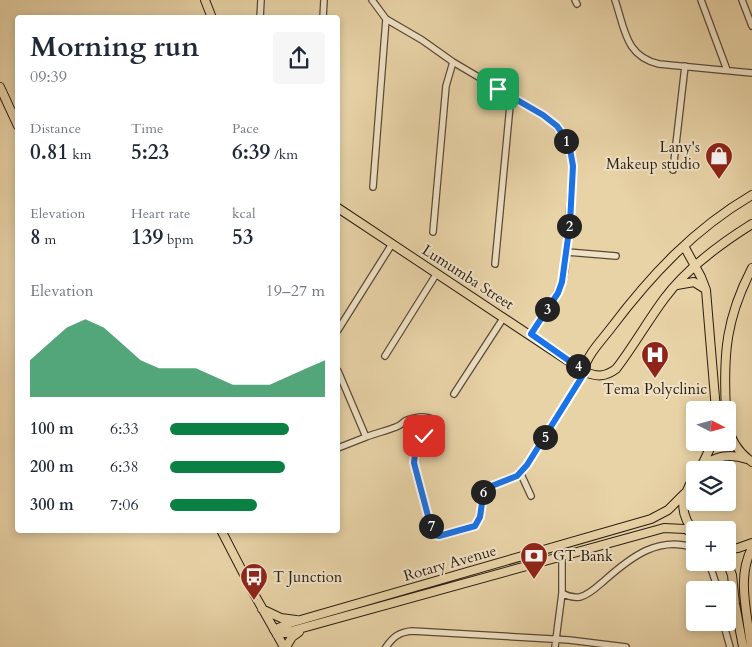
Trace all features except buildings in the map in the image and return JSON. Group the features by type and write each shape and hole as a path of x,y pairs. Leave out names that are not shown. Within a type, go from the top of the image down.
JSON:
{"main road":[{"path":"205,0 211,15"},
{"path":"0,87 15,120"},
{"path":"752,195 702,230 639,291 586,362 584,371 599,376 611,373 616,369 665,297 694,267 752,224"},
{"name":"Lumumba Street","path":"340,209 531,334 584,371"},
{"path":"684,246 706,290 715,401"},
{"path":"726,401 725,359 728,329 737,299 752,268"},
{"path":"677,285 694,282 706,290"},
{"path":"736,444 750,460"},
{"path":"712,461 720,456 738,456 750,460"},
{"name":"Rotary Avenue","path":"276,633 300,620 651,519 668,510 686,491"},
{"path":"684,494 683,510 687,521"},
{"name":"Rotary Avenue","path":"276,633 303,629 664,528 686,529"},
{"path":"223,533 262,609 285,647 292,637 303,629"},
{"path":"736,548 752,542"},
{"path":"751,647 744,569 752,548"},
{"path":"498,563 501,573"},
{"path":"730,571 743,647"},
{"path":"262,609 281,618 300,620"}],"street":[{"path":"260,15 261,0"},
{"path":"323,15 324,0"},
{"path":"372,0 386,19 422,40 453,62 511,95 557,126 564,136 570,149 573,166 567,252 562,282 558,293 531,334"},
{"path":"615,0 631,47 638,55 654,62 752,74"},
{"path":"700,0 727,70"},
{"path":"742,0 752,26"},
{"path":"373,187 386,19"},
{"path":"433,232 446,86 453,62"},
{"path":"673,170 685,66"},
{"path":"495,264 511,95"},
{"path":"340,327 392,244"},
{"path":"567,252 616,256"},
{"path":"384,356 437,273"},
{"path":"454,394 504,317"},
{"path":"340,447 398,426 406,420 427,417 434,420 432,430 416,445 414,463 432,531 435,535 439,536 475,526 480,517 484,489 508,480 520,472 538,448 584,371"},
{"path":"340,376 366,437"},
{"path":"520,472 531,496"},
{"path":"562,593 573,598 584,596 633,558 656,547 670,543 686,546"},
{"path":"555,647 562,593 562,555"},
{"path":"386,647 395,636 403,632 412,631 556,639 626,647"},
{"path":"726,631 730,647"}],"place":[{"name":"Lany's Makeup studio","path":"719,180"},
{"name":"Tema Polyclinic","path":"655,379"},
{"name":"GT Bank","path":"534,580"},
{"name":"T Junction","path":"254,601"}],"route":[{"path":"424,436 416,445 414,463 421,486 424,507 432,531 435,535 439,536 475,526 480,517 484,489 517,476 527,465 585,372 584,369 540,342 531,334 558,293 565,270 573,166 570,149 557,126 543,115 498,89"}]}
